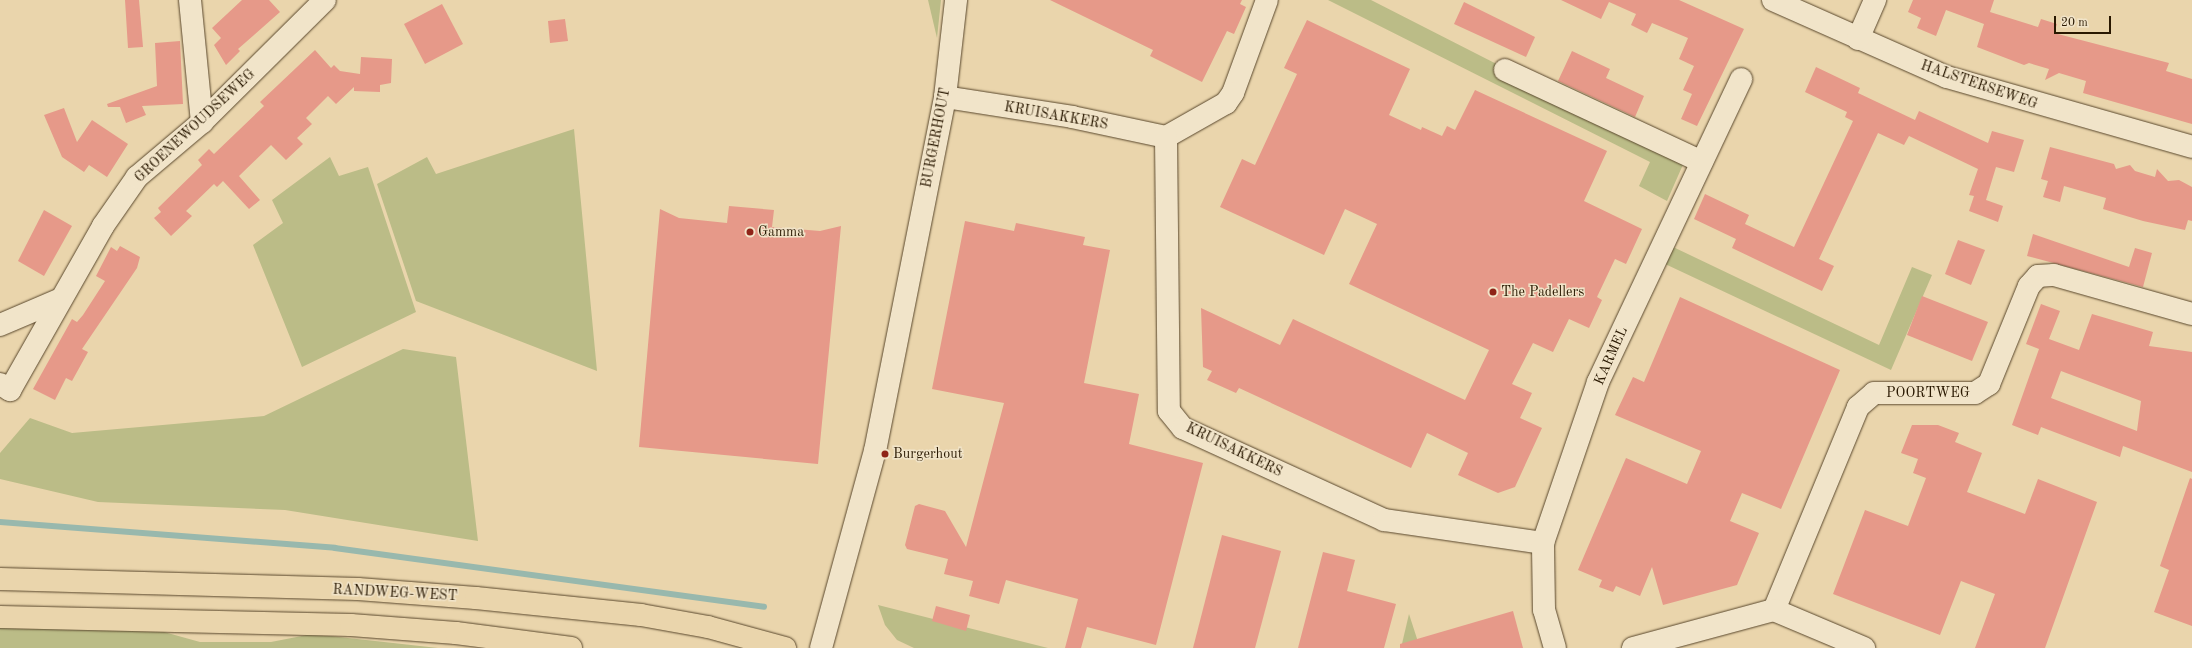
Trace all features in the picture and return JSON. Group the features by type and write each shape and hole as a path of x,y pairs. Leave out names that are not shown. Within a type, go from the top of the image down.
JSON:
{"main road":[{"name":"RANDWEG-WEST","path":"0,579 358,590 476,598 641,615 708,627 785,648"},
{"path":"0,617 351,625 456,633 571,648"}],"street":[{"path":"190,0 202,122"},
{"name":"GROENEWOUDSEWEG","path":"5,387 61,299 103,226 137,178 202,122 325,0"},
{"name":"BURGERHOUT","path":"821,648 875,451 945,97 956,0"},
{"path":"1166,137 1226,103 1234,93 1266,0"},
{"name":"HALSTERSEWEG","path":"1774,0 1858,39 1954,80 2192,147"},
{"path":"1858,39 1875,0"},
{"path":"1505,70 1702,162"},
{"name":"KARMEL","path":"1555,648 1544,610 1543,543 1598,382 1741,79"},
{"name":"KRUISAKKERS","path":"945,97 1072,117 1166,137 1169,411 1183,428 1384,520 1543,543"},
{"name":"POORTWEG","path":"1774,610 1858,407 1874,393 1975,393 1989,384 2029,286 2038,276 2054,275 2192,314"},
{"path":"0,325 61,299"},
{"path":"1633,648 1774,610 1864,648"}],"green space":[{"path":"928,0 941,0 937,38"},
{"path":"1328,0 1371,0 1685,160 1667,201 1639,186 1650,162"},
{"path":"574,129 597,371 416,301 377,184 427,157 436,174"},
{"path":"330,157 339,176 368,167 416,312 302,367 253,245 283,223 272,200"},
{"path":"1671,246 1879,345 1912,267 1932,275 1891,370 1663,263"},
{"path":"403,349 456,357 478,541 285,510 98,502 0,479 0,453 30,418 72,433 264,416"},
{"path":"878,605 1048,648 914,648 897,640 885,625"},
{"path":"1409,614 1420,648 1401,648"},
{"path":"0,626 164,632 200,642 271,642 312,634 438,648 0,648"}],"building":[{"path":"125,0 139,0 143,47 128,48"},
{"path":"242,0 269,0 280,12 238,49 240,51 226,65 214,45 221,38 212,28"},
{"path":"1050,0 1242,0 1240,4 1246,7 1234,34 1227,31 1202,82 1150,56 1153,50"},
{"path":"1561,0 1679,0 1744,29 1697,126 1681,119 1692,94 1683,90 1694,66 1679,59 1688,38 1652,23 1647,33 1631,25 1636,14 1609,2 1601,19"},
{"path":"1913,0 1994,0 1990,12 2038,27 2041,19 2057,24 2054,33 2169,63 2166,71 2192,79 2192,124 2083,93 2086,81 2059,73 2045,80 2049,69 2029,63 2024,65 1977,47 1984,24 1946,10 1936,36 1917,28 1921,18 1908,12"},
{"path":"1464,2 1535,37 1526,57 1454,24"},
{"path":"442,4 463,44 425,64 404,24"},
{"path":"565,19 568,41 550,43 548,21"},
{"path":"1307,20 1410,69 1389,115 1421,130 1422,127 1442,136 1447,126 1455,130 1475,90 1607,151 1584,201 1642,229 1626,264 1615,259 1597,297 1602,300 1589,328 1569,319 1553,352 1533,343 1512,384 1532,393 1520,418 1542,428 1515,487 1498,493 1458,475 1468,453 1427,433 1411,468 1239,388 1236,393 1207,380 1212,371 1203,367 1201,308 1280,345 1293,319 1465,400 1489,350 1349,284 1377,224 1345,209 1324,255 1220,207 1242,159 1255,165 1297,74 1284,68"},
{"path":"180,41 183,104 142,106 146,115 126,123 120,107 108,107 107,104 157,86 155,43"},
{"path":"315,50 331,68 334,65 340,71 360,74 361,57 392,59 391,83 380,85 380,92 354,91 354,87 336,104 328,96 306,118 312,124 297,138 303,144 286,160 271,145 239,176 260,200 249,209 223,181 217,187 214,184 186,211 192,216 171,236 154,218 161,212 158,208 202,165 198,160 209,149 214,154 264,106 260,102"},
{"path":"1572,51 1610,69 1606,78 1644,96 1635,117 1558,81"},
{"path":"1816,67 1860,88 1858,93 1915,120 1919,111 1988,143 1992,131 2024,140 2014,172 1996,167 1986,200 2003,206 1998,222 1969,211 1974,196 1969,195 1978,169 1909,136 1904,145 1878,133 1819,259 1834,266 1822,291 1732,248 1736,239 1694,219 1705,194 1749,215 1745,224 1794,247 1853,121 1845,117 1847,112 1805,92"},
{"path":"64,108 77,142 92,120 128,144 107,177 89,165 84,172 62,157 44,115"},
{"path":"2050,147 2114,164 2116,169 2130,165 2135,171 2155,177 2157,169 2168,181 2179,180 2192,187 2192,221 2188,220 2185,230 2143,221 2103,209 2106,198 2064,186 2060,202 2043,197 2048,181 2041,179"},
{"path":"729,206 774,210 772,227 820,231 841,226 818,464 639,447 660,209 679,218 727,223"},
{"path":"44,210 72,226 44,276 18,261"},
{"path":"965,221 1014,231 1016,223 1085,237 1083,245 1110,250 1084,383 1139,394 1129,444 1203,463 1156,645 1087,627 1081,648 1065,648 1078,599 1006,580 999,604 969,596 973,581 944,574 948,559 907,549 905,545 915,506 919,504 945,511 966,547 1004,403 932,389"},
{"path":"2033,234 2129,267 2135,248 2152,253 2143,287 2027,256"},
{"path":"1958,240 1985,250 1971,285 1945,274"},
{"path":"120,246 140,257 137,268 82,349 88,352 72,381 66,378 55,400 33,389 72,319 77,322 105,281 96,276 111,247 117,251"},
{"path":"1922,296 1988,322 1972,361 1907,335"},
{"path":"1680,297 1840,370 1781,509 1742,493 1730,521 1759,533 1737,585 1663,605 1652,567 1640,596 1616,586 1613,592 1599,587 1602,580 1578,570 1626,458 1687,484 1701,451 1615,415 1633,377 1644,382"},
{"path":"2041,304 2060,311 2049,339 2079,350 2092,314 2153,332 2149,346 2192,352 2192,472 2123,446 2120,457 2041,427 2038,435 2012,425 2039,349 2026,344","holes":["2061,371 2141,401 2137,431 2051,398"]},
{"path":"1912,425 1938,425 1959,433 1955,442 1982,453 1967,492 2025,514 2038,479 2097,502 2045,648 1975,648 1995,594 1961,581 1940,635 1833,594 1865,510 1908,526 1926,478 1913,473 1918,459 1901,453"},
{"path":"2190,478 2192,479 2192,626 2154,612 2169,570 2160,566"},
{"path":"1222,535 1281,551 1255,648 1193,648"},
{"path":"1323,552 1355,560 1347,591 1396,604 1384,648 1298,648"},
{"path":"936,606 970,615 966,631 932,621"},
{"path":"1513,611 1523,648 1400,648 1400,644"}],"waterway":[{"path":"0,522 335,548 764,607"}],"place":[{"name":"Gamma","path":"750,232"},
{"name":"The Padellers","path":"1493,292"},
{"name":"Burgerhout","path":"885,454"}]}
